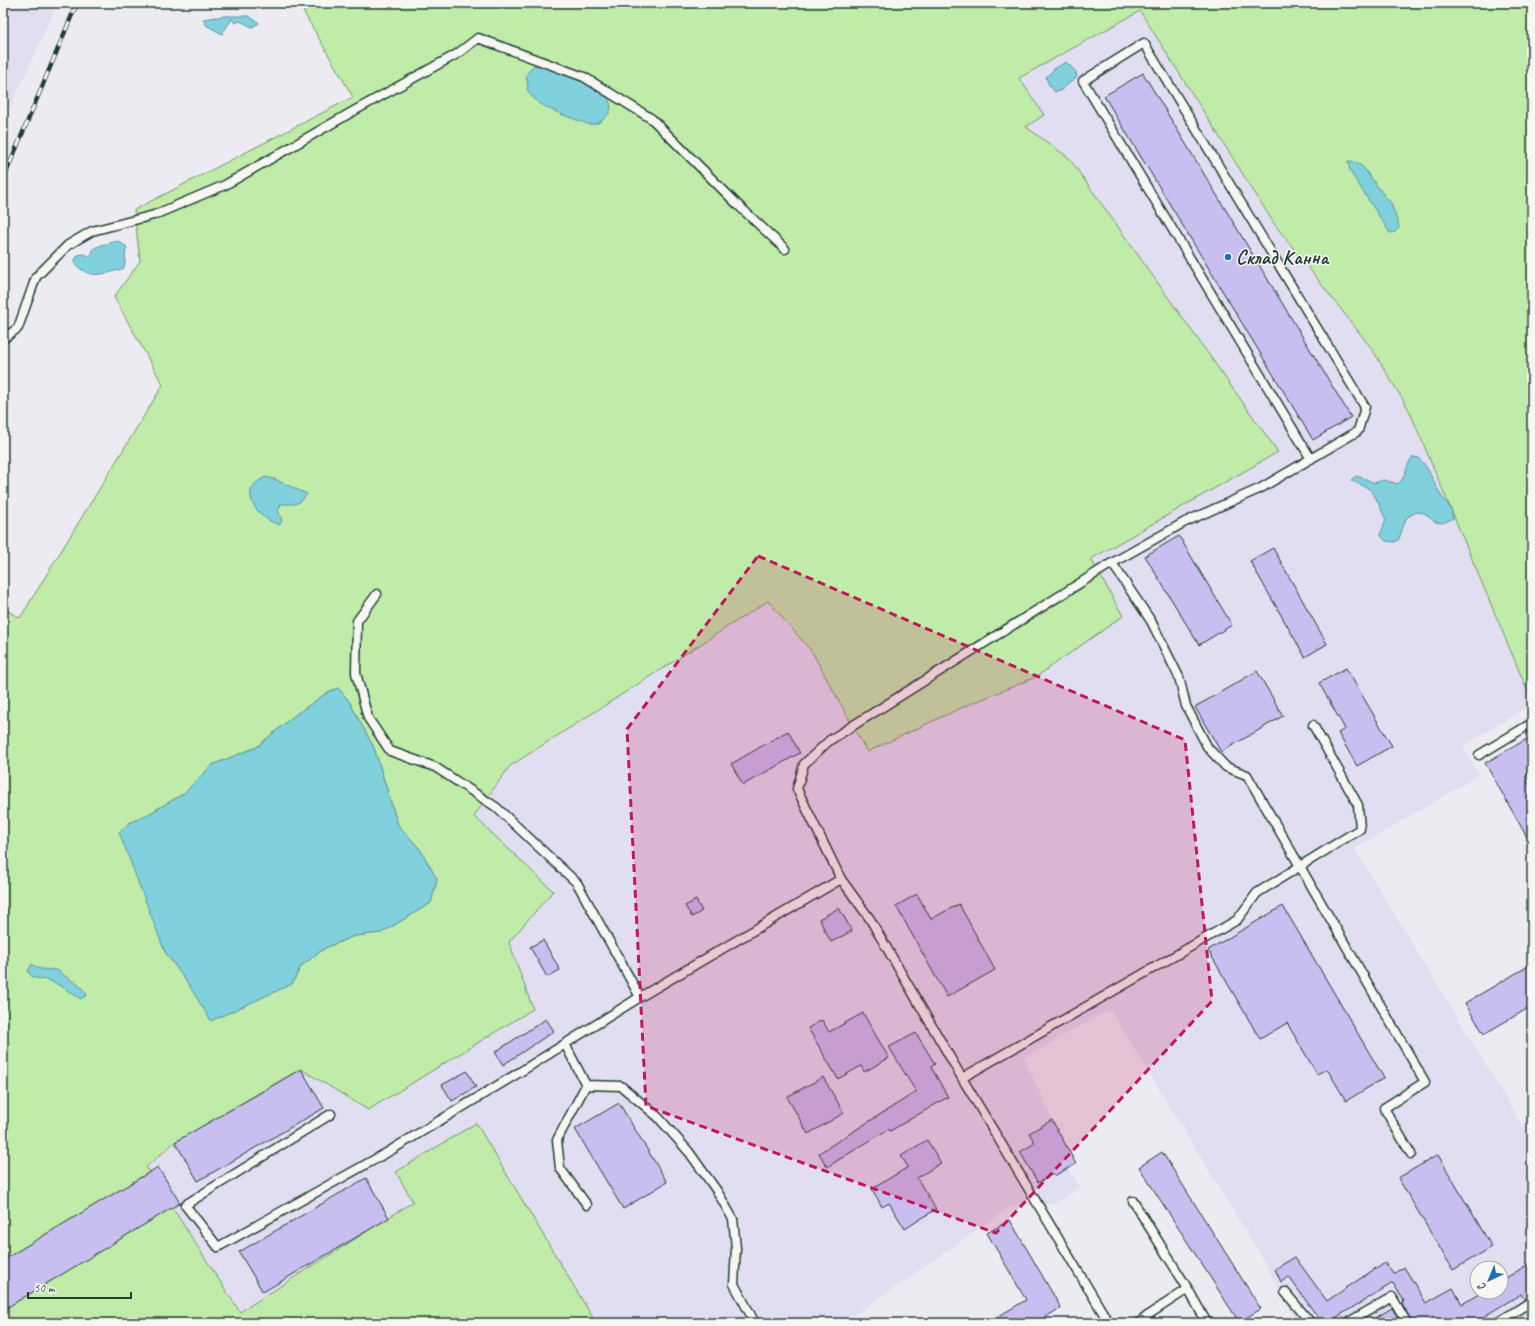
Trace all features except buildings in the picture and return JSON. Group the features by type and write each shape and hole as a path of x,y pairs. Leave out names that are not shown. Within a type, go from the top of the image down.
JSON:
{"lane":[{"path":"3,339 18,328 36,277 68,245 92,231 154,215 226,185 352,112 457,54 478,38 584,77 652,119 738,205 785,249"},
{"path":"1109,1323 962,1078 870,919 841,879 797,789 804,764 830,740 1112,564 1185,522 1261,488 1311,459 1358,431 1365,407 1144,42 1082,81 1311,459"},
{"path":"1112,564 1151,621 1179,677 1186,706 1208,748 1226,767 1248,776 1425,1082 1384,1108 1411,1154"},
{"path":"377,594 357,621 356,673 368,718 377,732 390,751 435,767 496,807 577,883 640,997"},
{"path":"1479,755 1532,723"},
{"path":"962,1078 1237,920 1257,893 1300,868 1360,829 1358,805 1313,726"},
{"path":"331,1114 185,1205 218,1247 388,1152 640,997 841,879"},
{"path":"565,1044 586,1085"},
{"path":"586,1085 557,1140 560,1168 587,1205"},
{"path":"586,1085 621,1086 658,1118 688,1152 717,1191 733,1219 736,1248 734,1284 755,1323"},
{"path":"1133,1201 1188,1289 1207,1323"},
{"path":"1139,1323 1151,1313 1188,1289"},
{"path":"1285,1292 1310,1323"},
{"path":"1347,1323 1392,1297 1408,1323"},
{"path":"1497,1323 1532,1301"}],"highlighted area":[{"path":"758,556 1185,740 1212,1001 996,1233 646,1106 627,729"}],"shaded area":[{"path":"3,3 58,3 3,123"},
{"path":"1140,11 1275,225 1372,349 1409,410 1532,699 1532,704 1463,746 1479,775 1355,849 1532,1141 1532,1323 1297,1323 1263,1260 1110,1009 1024,1058 1052,1120 1076,1164 1068,1169 1080,1187 1054,1204 1010,1207 844,1323 596,1323 476,1123 414,1202 240,1312 146,1167 175,1142 301,1069 368,1109 552,891 474,817 510,766 847,550 712,313 1044,115 1019,78"}],"green space":[{"path":"319,3 1532,3 1532,689 1528,692 1409,410 1372,349 1275,225 1140,11 1019,78 1044,115 1026,127 1069,158 1278,452 1091,559 1123,616 1036,677 961,708 867,752 812,652 768,601 510,766 474,816 553,891 509,942 533,1009 368,1110 301,1069 175,1142 146,1167 240,1312 413,1202 396,1172 476,1123 596,1323 3,1323 3,608 20,618 163,385 114,297 140,261 134,210 353,97 303,11","holes":["338,688 349,701 374,748 398,825 420,849 437,880 431,903 381,933 354,936 325,948 301,966 292,984 187,982 165,952 129,823 145,816 183,794 212,765 257,747 295,715 328,692"]}],"water":[{"path":"224,16 249,16 259,23 252,27 240,21 235,23 232,19 222,34 206,25 203,19"},
{"path":"1066,62 1076,72 1077,77 1060,91 1055,92 1049,85 1046,77 1054,69"},
{"path":"535,65 574,78 600,91 608,99 611,108 606,117 597,123 587,124 553,111 537,101 531,96 527,89 528,86 526,75"},
{"path":"1348,161 1362,166 1391,203 1399,226 1395,232 1390,233 1350,171"},
{"path":"118,241 127,247 123,269 103,274 92,274 86,272 75,264 75,260 78,255 84,254 89,256 92,254 93,249 101,245"},
{"path":"1413,457 1419,458 1426,467 1442,496 1450,507 1453,518 1445,522 1438,523 1432,520 1425,513 1416,512 1406,518 1399,539 1395,542 1386,541 1380,535 1386,520 1376,498 1369,489 1351,480 1356,476 1374,483 1384,480 1398,484 1403,478 1410,460"},
{"path":"266,477 274,479 307,494 296,504 281,504 278,511 282,520 280,525 264,517 253,503 251,496 252,489 257,482"},
{"path":"338,688 349,701 374,748 398,825 420,849 437,879 431,903 381,933 354,936 325,948 301,966 292,984 211,1021 187,982 165,952 119,832 129,823 145,816 183,794 212,765 257,747 295,715 328,692"},
{"path":"32,964 40,969 57,970 82,988 87,995 81,999 54,983 35,978 28,971"}],"railway":[{"path":"3,180 77,3"}],"place":[{"name":"Склад Канна","path":"1228,257"}]}
